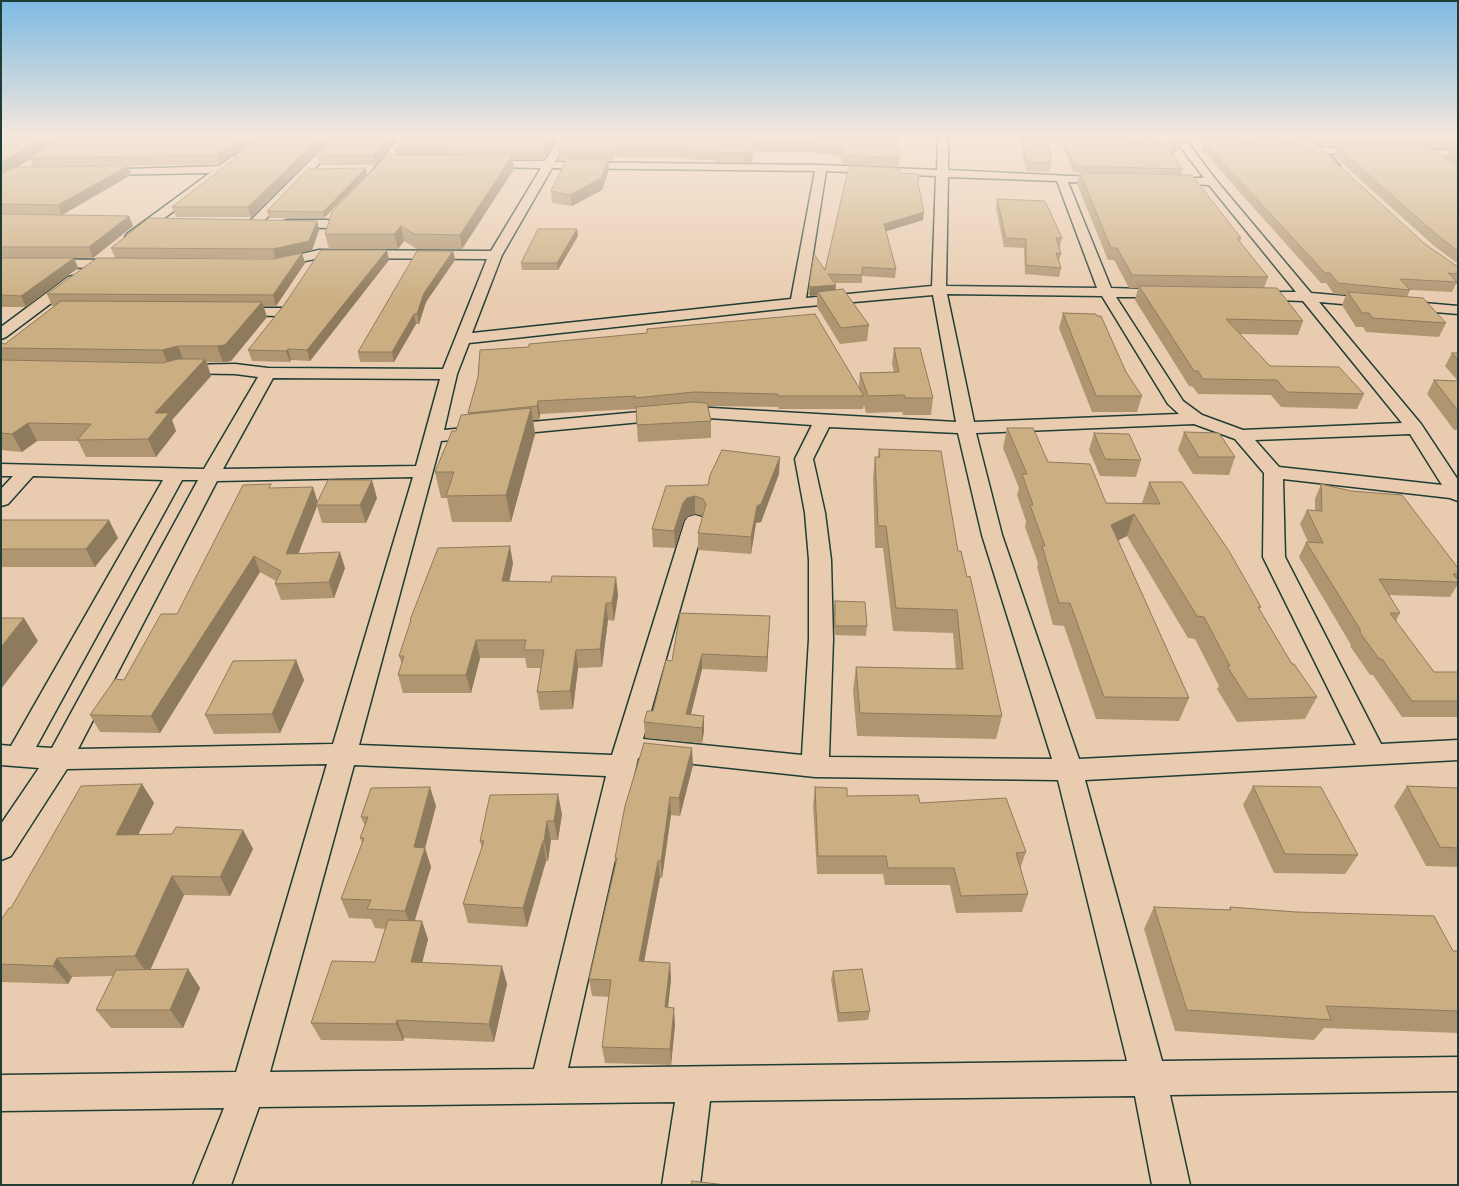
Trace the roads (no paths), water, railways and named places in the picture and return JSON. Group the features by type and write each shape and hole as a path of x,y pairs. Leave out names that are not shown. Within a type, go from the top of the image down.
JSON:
{"street":[{"path":"1,334 116,249 147,223 190,191"},
{"path":"254,224 287,191"},
{"path":"212,1185 248,1090 424,471 449,374 495,255 533,191"},
{"path":"798,303 817,191"},
{"path":"942,191 939,290 966,428 992,535 1069,770 1149,1078 1171,1185"},
{"path":"1066,191 1106,292 1177,404 1196,419 1241,435 1415,428"},
{"path":"1220,191 1415,428 1458,493"},
{"path":"311,267 319,254 328,224 338,213"},
{"path":"132,222 170,223"},
{"path":"239,224 328,224"},
{"path":"260,264 276,264 319,254 495,255"},
{"path":"1,263 134,264"},
{"path":"462,339 798,303 939,290 1184,294"},
{"path":"1238,295 1308,297 1458,310"},
{"path":"218,312 276,318 289,299"},
{"path":"32,311 56,311"},
{"path":"161,373 240,363 268,373 449,374"},
{"path":"1,848 59,759 210,475 268,373"},
{"path":"432,436 694,412 823,421 966,428 1196,419"},
{"path":"815,767 821,640 820,560 815,512 804,459 823,421"},
{"path":"1241,435 1273,472 1274,557 1373,754"},
{"path":"1,470 210,475 424,471"},
{"path":"1,500 29,470"},
{"path":"1273,472 1458,493"},
{"path":"176,474 10,756 59,759 343,754 624,757 815,767 1069,770 1458,750"},
{"path":"548,1086 624,757 695,521"},
{"path":"1,1093 1458,1074"},
{"path":"681,1185 695,1084"}]}
